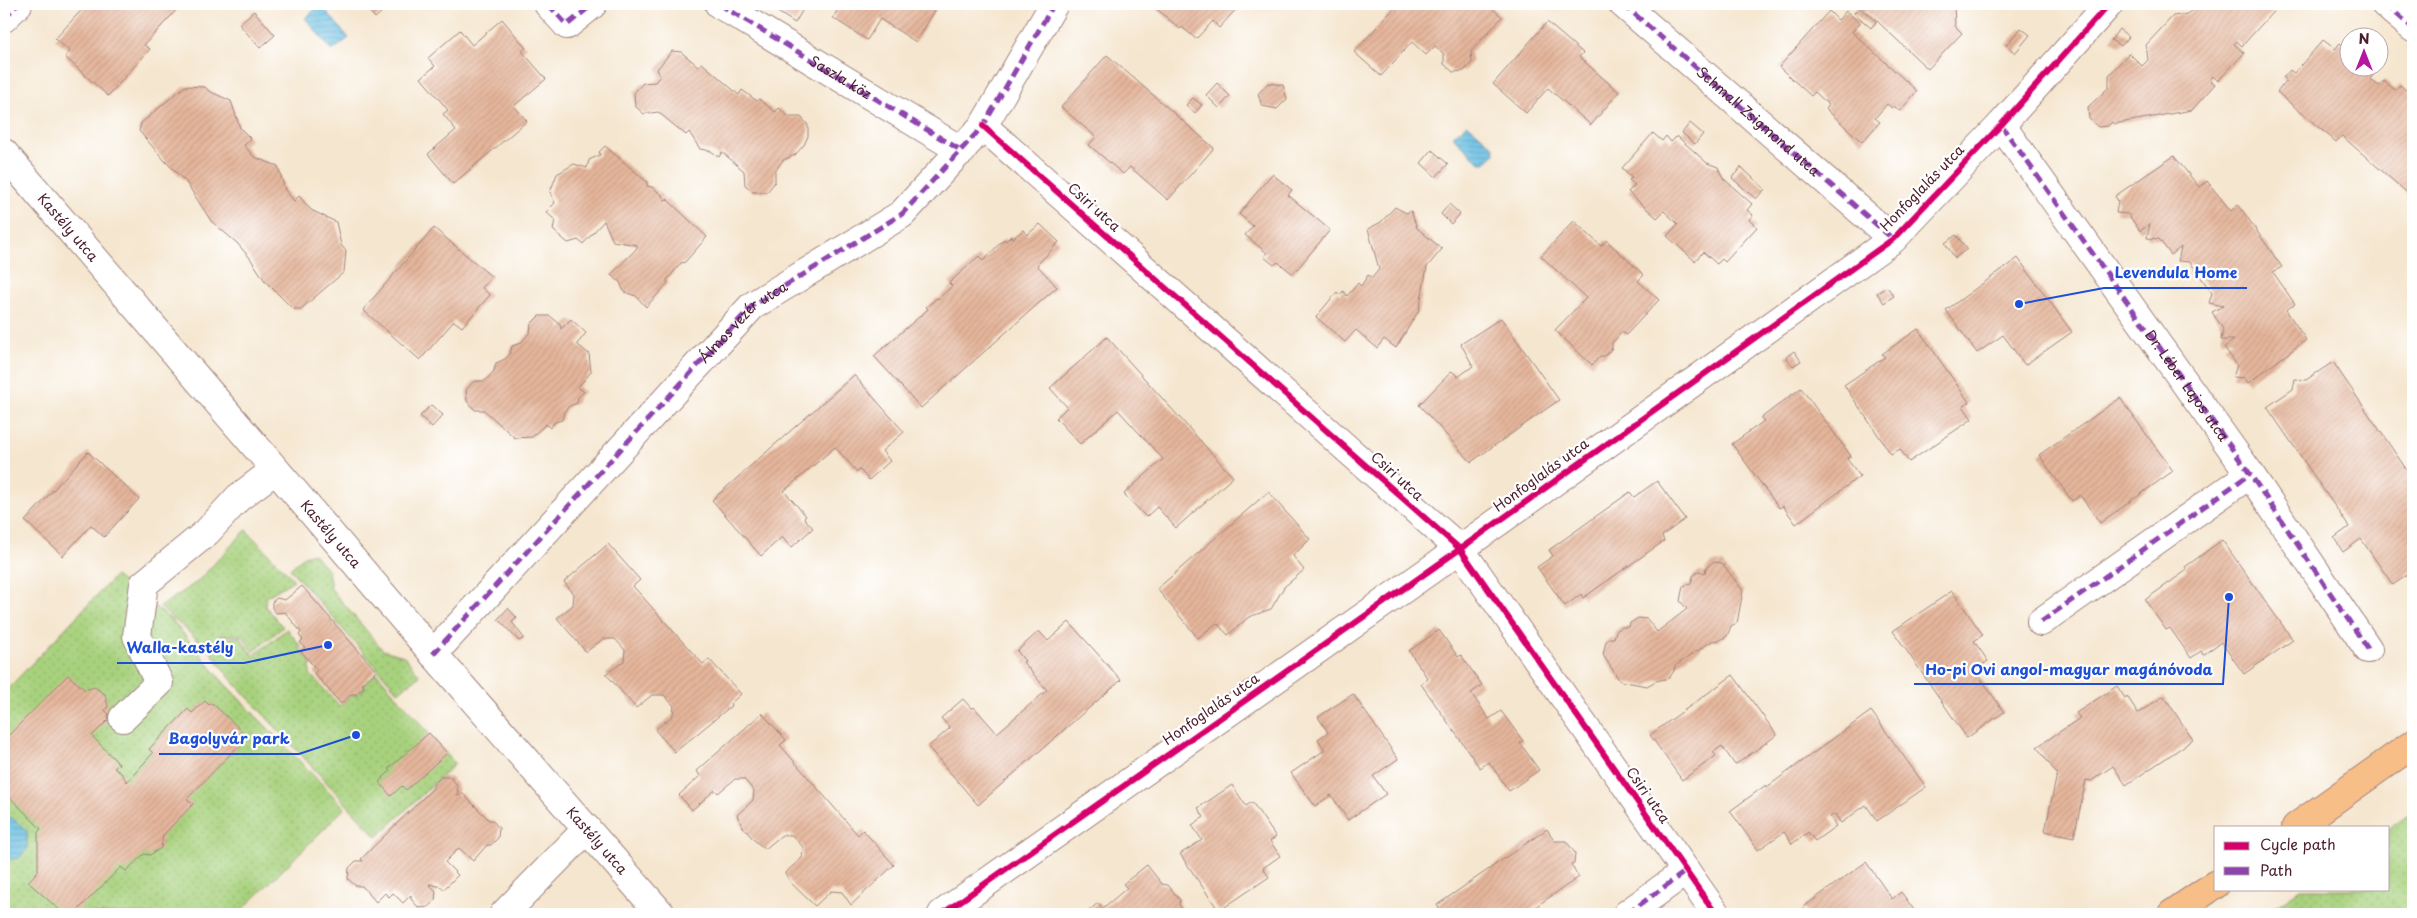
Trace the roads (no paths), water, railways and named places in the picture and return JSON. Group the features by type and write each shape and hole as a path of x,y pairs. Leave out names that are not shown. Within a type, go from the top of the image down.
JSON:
{"main road":[{"path":"2297,826 2413,744"},
{"path":"2172,914 2214,885"}],"street":[{"path":"4,18 18,4"},
{"path":"548,4 567,25 593,4"},
{"name":"Saszla köz","path":"719,4 962,151"},
{"name":"Álmos vezér utca","path":"433,654 752,306 902,214 983,126 1054,4"},
{"name":"Schmall Zsigmond utca","path":"1623,4 1893,239"},
{"name":"Honfoglalás utca","path":"942,914 1460,549 1893,239 2001,125 2109,4"},
{"path":"2385,4 2413,28"},
{"name":"Dr. Léber Lajos utca","path":"2001,125 2250,474 2368,649"},
{"name":"Csiri utca","path":"983,126 1460,549 1716,914"},
{"name":"Kastély utca","path":"4,153 433,654 661,914"},
{"path":"123,718 159,683 137,636 144,584 207,532 238,498 275,470"},
{"path":"2042,622 2250,474"},
{"path":"504,914 587,829"},
{"path":"1627,914 1686,872"}],"water":[{"path":"321,5 349,38 332,51 305,18"},
{"path":"1467,124 1494,147 1495,153 1486,163 1480,163 1454,138 1454,135"},
{"path":"11,817 27,831 27,849 19,858 4,860 4,824"}],"place":[{"name":"Levendula Home","path":"2019,304"},
{"name":"Ho-pi Ovi angol-magyar magánóvoda","path":"2229,597"},
{"name":"Walla-kastély","path":"328,645"},
{"name":"Bagolyvár park","path":"356,735"}]}
